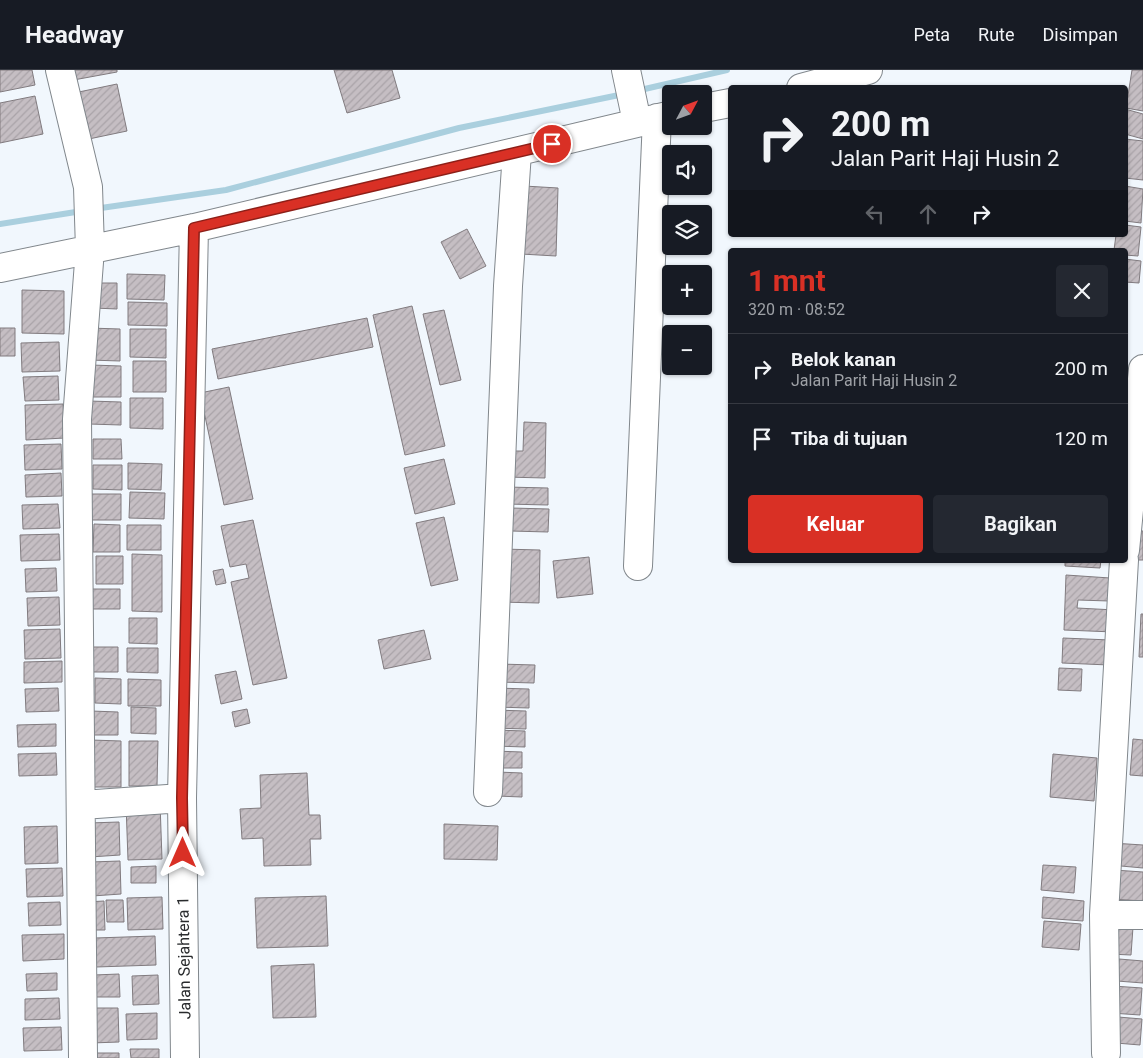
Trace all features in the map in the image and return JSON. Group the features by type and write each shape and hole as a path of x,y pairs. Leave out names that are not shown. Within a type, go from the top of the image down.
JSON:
{"street":[{"path":"60,70 88,187 90,248 77,419 83,1058"},
{"path":"809,79 868,70"},
{"path":"626,72 649,115 638,566"},
{"path":"712,106 728,103"},
{"path":"0,268 194,228 518,152 649,115"},
{"path":"488,792 508,286 518,152"},
{"name":"Jalan Sejahtera 1","path":"185,1058 182,798 194,228"},
{"path":"1128,520 1143,369"},
{"path":"1106,1053 1104,915 1124,563"},
{"path":"82,805 182,798"},
{"path":"1104,915 1143,915"}],"building":[{"path":"0,70 32,70 35,85 0,92"},
{"path":"66,70 117,70 117,72 68,81"},
{"path":"334,70 392,70 400,98 347,113"},
{"path":"1132,70 1143,70 1143,111 1128,108"},
{"path":"117,84 127,131 84,140 74,93"},
{"path":"35,96 43,134 0,143 0,103"},
{"path":"1128,110 1143,114 1143,139 1128,135"},
{"path":"1128,139 1143,141 1143,180 1128,178"},
{"path":"524,186 558,188 556,256 521,254"},
{"path":"1128,186 1143,189 1141,223 1128,221"},
{"path":"1128,225 1141,227 1138,256 1128,255 1128,248 1114,248 1116,237 1128,237"},
{"path":"467,229 486,266 460,279 441,242"},
{"path":"1128,259 1141,261 1139,283 1128,282"},
{"path":"127,274 165,275 164,300 127,299"},
{"path":"94,283 117,283 117,309 94,308"},
{"path":"22,290 64,291 64,334 22,333"},
{"path":"128,302 167,303 167,326 128,325"},
{"path":"412,306 445,446 405,455 373,315"},
{"path":"444,310 461,380 440,385 423,314"},
{"path":"367,318 373,347 218,379 212,349"},
{"path":"0,328 15,328 15,356 0,356"},
{"path":"89,328 120,329 120,361 89,360"},
{"path":"130,329 166,329 166,358 130,357"},
{"path":"59,342 60,371 22,372 21,343"},
{"path":"133,361 166,361 166,392 133,392"},
{"path":"91,365 121,366 121,397 91,397"},
{"path":"58,376 59,400 25,401 23,377"},
{"path":"229,387 253,499 224,505 200,393"},
{"path":"130,398 163,398 163,429 130,428"},
{"path":"89,401 121,402 121,425 89,424"},
{"path":"63,404 65,438 26,440 25,405"},
{"path":"524,422 546,423 545,478 505,477 506,451 523,451"},
{"path":"93,439 121,439 122,459 93,459"},
{"path":"61,444 62,469 25,470 24,445"},
{"path":"444,459 455,504 415,514 404,468"},
{"path":"128,463 162,464 161,490 128,489"},
{"path":"93,465 122,465 122,490 93,489"},
{"path":"61,473 62,496 26,497 25,475"},
{"path":"506,487 548,488 548,505 505,504"},
{"path":"130,492 165,493 164,519 129,518"},
{"path":"90,494 121,494 121,520 90,520"},
{"path":"58,504 60,528 23,529 22,505"},
{"path":"511,508 549,509 548,532 511,531"},
{"path":"444,517 458,580 431,586 416,523"},
{"path":"253,520 287,678 253,685 231,582 249,578 246,564 230,567 221,526"},
{"path":"94,524 120,525 120,552 93,552"},
{"path":"127,525 161,525 161,550 127,550"},
{"path":"1138,531 1143,531 1143,560 1137,560"},
{"path":"59,534 60,560 21,561 20,535"},
{"path":"501,549 540,550 539,603 499,602"},
{"path":"132,554 162,555 162,612 132,611"},
{"path":"96,556 123,556 123,584 96,584"},
{"path":"589,557 593,594 557,598 553,561"},
{"path":"1065,563 1101,563 1100,568 1065,566"},
{"path":"56,568 57,591 26,592 25,569"},
{"path":"223,569 226,583 216,585 213,571"},
{"path":"1066,575 1110,578 1109,601 1078,600 1077,608 1115,610 1114,632 1064,630"},
{"path":"92,589 120,589 120,609 92,609"},
{"path":"59,597 60,625 28,626 27,598"},
{"path":"1141,614 1143,614 1143,657 1139,657"},
{"path":"129,618 157,618 157,644 129,643"},
{"path":"60,629 61,658 25,659 24,630"},
{"path":"424,630 431,659 384,669 378,640"},
{"path":"1063,638 1110,640 1109,665 1062,663"},
{"path":"91,647 118,647 118,672 91,672"},
{"path":"127,648 158,648 158,673 127,672"},
{"path":"62,661 62,682 24,683 24,662"},
{"path":"499,664 535,665 534,683 498,682"},
{"path":"1059,668 1082,669 1081,691 1058,690"},
{"path":"236,671 242,699 221,704 215,675"},
{"path":"95,678 121,679 121,704 95,703"},
{"path":"128,679 161,680 161,706 128,706"},
{"path":"58,688 59,711 26,712 25,689"},
{"path":"495,688 529,689 529,708 495,707"},
{"path":"131,707 156,708 156,734 131,733"},
{"path":"247,709 250,723 235,727 232,712"},
{"path":"493,710 526,711 526,729 492,728"},
{"path":"91,711 118,712 118,735 91,735"},
{"path":"56,724 56,746 18,747 17,725"},
{"path":"494,730 525,731 525,747 494,746"},
{"path":"1133,739 1143,740 1143,776 1130,775"},
{"path":"91,740 121,741 121,787 91,787"},
{"path":"129,741 158,741 157,786 129,786"},
{"path":"493,751 522,752 522,768 493,768"},
{"path":"56,753 57,775 19,776 18,754"},
{"path":"1053,754 1097,758 1094,801 1050,797"},
{"path":"497,772 522,773 522,797 496,796"},
{"path":"307,773 309,815 320,815 321,839 310,839 311,865 264,866 263,838 242,839 240,809 261,808 260,775"},
{"path":"160,803 162,859 128,860 126,804"},
{"path":"119,822 120,855 90,857 89,823"},
{"path":"444,824 498,826 497,860 444,859"},
{"path":"57,826 58,863 25,864 24,827"},
{"path":"1112,843 1143,845 1143,868 1110,865"},
{"path":"120,861 121,894 92,896 91,862"},
{"path":"1043,865 1076,867 1074,893 1041,890"},
{"path":"156,866 156,883 131,883 131,867"},
{"path":"62,868 63,896 27,897 26,869"},
{"path":"1114,870 1143,872 1143,901 1112,899"},
{"path":"326,896 328,946 257,948 255,898"},
{"path":"162,897 163,929 128,930 127,898"},
{"path":"1043,897 1084,901 1083,921 1042,918"},
{"path":"106,900 123,900 124,922 107,922"},
{"path":"104,901 105,930 87,930 86,902"},
{"path":"60,902 61,925 29,926 28,903"},
{"path":"1044,921 1081,924 1079,950 1042,947"},
{"path":"1112,926 1133,927 1131,955 1109,954"},
{"path":"64,934 64,959 23,961 22,935"},
{"path":"155,936 156,965 96,967 95,938"},
{"path":"1119,959 1143,961 1143,983 1117,981"},
{"path":"314,964 316,1017 273,1018 271,966"},
{"path":"57,973 57,990 27,991 26,974"},
{"path":"119,974 120,997 94,997 94,975"},
{"path":"158,975 159,1004 133,1005 132,976"},
{"path":"1113,986 1142,988 1140,1015 1111,1013"},
{"path":"59,998 60,1019 25,1020 25,999"},
{"path":"90,1008 118,1008 119,1042 91,1043"},
{"path":"157,1013 157,1039 127,1040 126,1014"},
{"path":"1118,1017 1142,1019 1140,1045 1116,1043"},
{"path":"61,1027 62,1050 24,1051 23,1028"},
{"path":"130,1049 159,1049 159,1058 131,1058"},
{"path":"92,1053 119,1053 119,1058 92,1058"}],"waterway":[{"path":"636,91 727,70"},
{"path":"94,209 226,190 459,128 624,94"},
{"path":"0,224 82,211"}],"route":[{"path":"183,853 182,798 194,228 552,144"}]}
